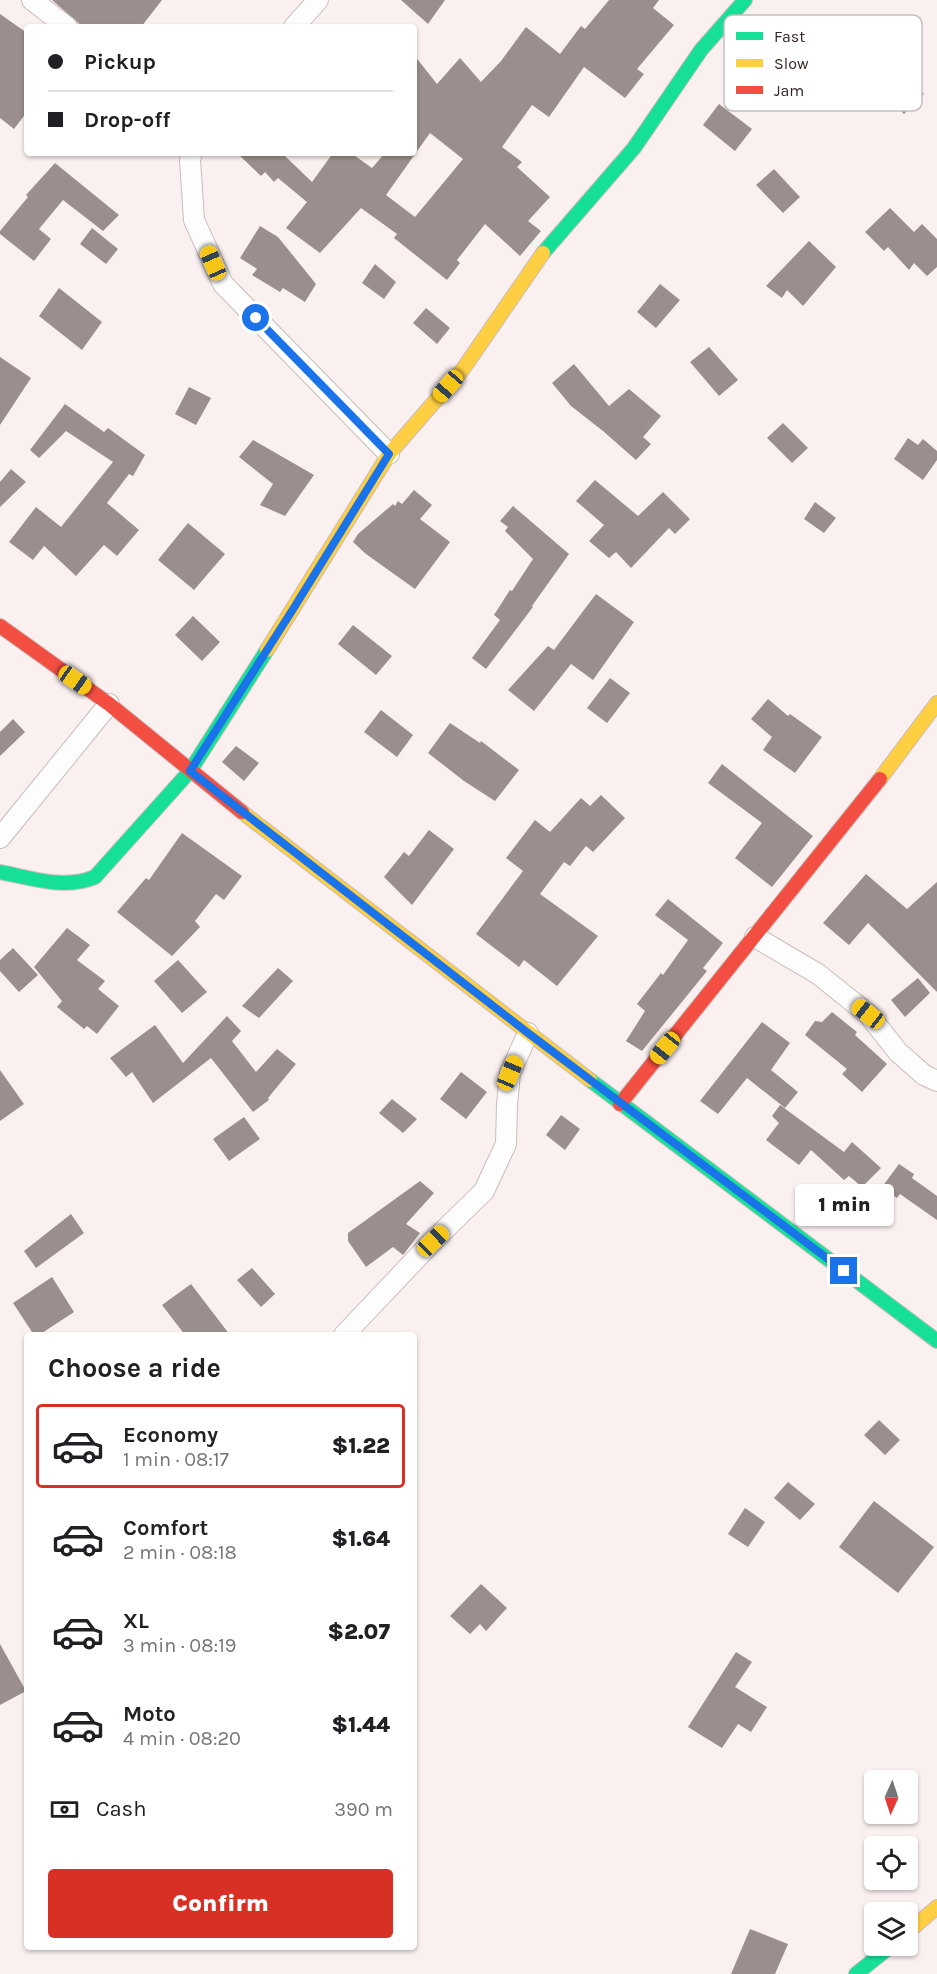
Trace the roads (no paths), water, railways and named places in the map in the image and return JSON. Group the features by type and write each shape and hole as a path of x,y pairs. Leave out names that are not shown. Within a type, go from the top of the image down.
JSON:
{"street":[{"path":"32,0 64,24"},
{"path":"297,24 318,0"},
{"path":"732,15 745,0"},
{"path":"0,872 62,884 80,883 94,877 190,771 389,454 463,369 539,257 634,148 701,50 724,24"},
{"path":"191,156 194,220 223,284 389,454"},
{"path":"3,633 109,704 190,771 620,1104 937,1341"},
{"path":"620,1104 867,796 937,703"},
{"path":"0,838 109,704"},
{"path":"755,937 826,980 868,1014 906,1060 924,1075 937,1081"},
{"path":"347,1332 484,1191 506,1144 510,1073 528,1033"},
{"path":"918,1923 937,1907"},
{"path":"856,1974 878,1956"}]}
